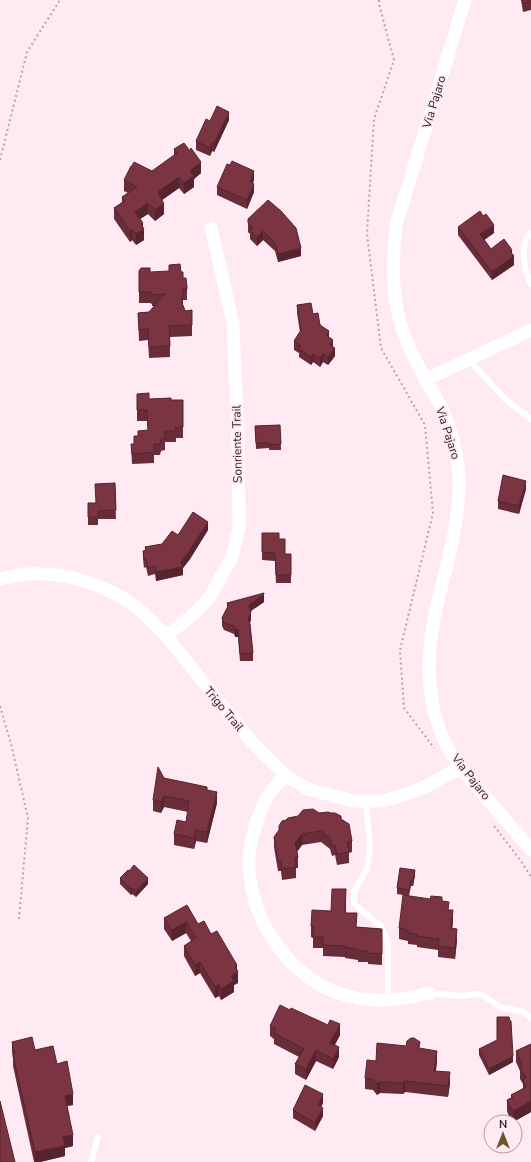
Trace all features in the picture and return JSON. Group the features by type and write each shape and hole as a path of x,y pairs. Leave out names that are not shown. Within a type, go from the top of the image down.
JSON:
{"street":[{"name":"Via Pajaro","path":"465,0 396,225 393,263 394,292 400,323 411,352 444,412 454,444 460,475 458,516 449,560 431,629 428,662 431,692 437,719 446,744 462,769 531,850"},
{"name":"Sonriente Trail","path":"166,636 194,614 209,598 232,556 238,528 238,443 233,323 210,228"},
{"path":"426,380 531,330"},
{"name":"Trigo Trail","path":"0,579 19,575 40,574 69,577 115,594 133,605 151,620 166,636 252,742 286,776 308,789 354,801 381,801 401,796 427,786 452,772 462,769"},
{"path":"286,776 274,786 267,797 254,829 251,844 249,862 250,878 256,904 264,925 283,953 296,966 314,980 337,992 368,1000 408,999 430,993"}],"lane":[{"path":"531,233 528,235 523,250 526,274 531,284"},
{"path":"469,360 506,400 531,419"},
{"path":"366,801 370,847 368,869 354,891 354,904 380,926 388,942 388,1000"},
{"path":"430,993 461,996 477,994 484,996 500,1007 524,1012 531,1018"},
{"path":"91,1162 98,1137"}],"path":[{"path":"0,160 27,52 60,0"},
{"path":"379,0 394,60 374,119 367,234 381,348 425,425 434,513 400,650 404,708 436,750"},
{"path":"0,706 11,744 28,818 19,919"},
{"path":"493,826 531,877"}],"building":[{"path":"522,0 531,0 531,2 523,3"},
{"path":"217,106 229,112 214,144 212,143 210,148 196,141 206,119 210,121"},
{"path":"184,143 190,151 191,148 201,162 190,171 194,176 184,183 179,177 158,192 164,204 155,210 148,203 135,212 143,223 141,224 144,229 136,234 132,229 130,231 114,208 125,201 122,197 137,187 124,180 131,166 134,162 152,171 177,153 174,149"},
{"path":"232,161 254,171 250,182 254,184 247,200 217,187 227,164 230,165"},
{"path":"268,200 281,211 296,228 301,248 278,254 275,243 263,231 257,237 250,230 253,228 248,223 248,219"},
{"path":"480,211 483,216 486,214 494,225 480,234 491,249 504,239 512,250 510,251 514,256 492,272 458,227"},
{"path":"180,264 181,272 183,272 183,278 186,278 187,287 187,289 183,289 182,303 185,311 192,310 192,325 169,326 170,346 149,347 148,329 139,330 138,313 149,312 165,294 152,295 150,292 139,292 139,271 141,268 150,268 150,272 169,271 169,265"},
{"path":"311,303 313,314 318,313 320,325 329,331 326,335 333,340 330,345 335,348 328,357 323,354 320,358 313,354 311,357 299,349 301,346 294,341 301,330 297,305"},
{"path":"149,393 149,399 171,398 171,400 183,400 183,427 175,428 176,431 165,431 165,439 161,440 160,444 154,444 154,452 132,454 131,444 134,444 134,436 138,436 138,431 148,430 147,410 137,410 137,394"},
{"path":"280,425 281,444 269,445 269,443 256,443 255,426"},
{"path":"503,475 526,481 519,506 498,501"},
{"path":"115,483 116,510 98,511 98,517 88,517 88,503 96,503 95,484"},
{"path":"193,512 208,522 181,562 183,567 156,572 155,566 148,568 146,559 144,559 143,551 146,550 145,547 162,544 172,531 178,535"},
{"path":"262,533 279,533 279,539 285,539 285,554 291,554 291,575 276,575 275,553 262,552"},
{"path":"264,593 249,605 251,612 248,618 253,653 240,654 238,629 235,630 234,626 224,623 222,618 228,606 227,603"},
{"path":"158,767 164,778 207,787 207,790 217,792 207,832 196,830 194,838 174,834 177,820 186,822 189,801 164,796 161,802 153,800"},
{"path":"313,809 319,813 335,813 341,816 341,819 349,824 352,841 347,842 349,852 337,854 335,845 332,845 330,838 321,831 302,834 295,843 298,857 295,858 296,867 282,869 281,860 278,861 274,837 279,830 279,826 282,821 298,816 303,810"},
{"path":"134,865 148,878 136,891 132,888 131,889 120,878"},
{"path":"400,868 415,870 413,881 411,880 409,890 397,888"},
{"path":"332,889 346,889 345,913 357,913 356,927 382,929 382,954 368,953 368,951 358,951 358,949 345,946 323,945 323,937 313,937 314,927 311,926 312,910 331,911"},
{"path":"403,895 430,899 431,896 442,897 442,901 449,902 448,910 453,910 451,928 457,929 455,948 438,946 439,939 417,936 417,934 408,933 408,930 399,928"},
{"path":"187,905 198,924 204,921 211,934 217,931 237,965 235,966 238,972 231,976 234,981 221,989 219,985 215,987 200,962 195,965 184,946 196,938 186,922 172,930 164,918"},
{"path":"280,1005 290,1010 291,1008 328,1025 330,1020 340,1024 330,1043 339,1047 333,1059 316,1050 306,1069 295,1064 304,1049 274,1033 276,1029 270,1026"},
{"path":"497,1017 509,1017 511,1021 513,1056 489,1069 479,1049 497,1040"},
{"path":"32,1037 35,1050 53,1046 57,1064 67,1061 73,1094 65,1096 73,1135 63,1137 65,1146 35,1152 13,1055 15,1054 12,1042"},
{"path":"414,1038 420,1042 419,1048 437,1051 434,1071 450,1072 448,1086 405,1081 403,1083 380,1082 377,1084 373,1079 365,1078 367,1060 376,1061 377,1043 406,1046 407,1041"},
{"path":"531,1044 531,1101 513,1111 507,1100 513,1097 511,1095 526,1087 523,1080 526,1078 520,1068 523,1066 516,1051"},
{"path":"305,1085 323,1094 318,1105 323,1108 315,1123 293,1110"},
{"path":"0,1101 15,1162 0,1162"}]}
